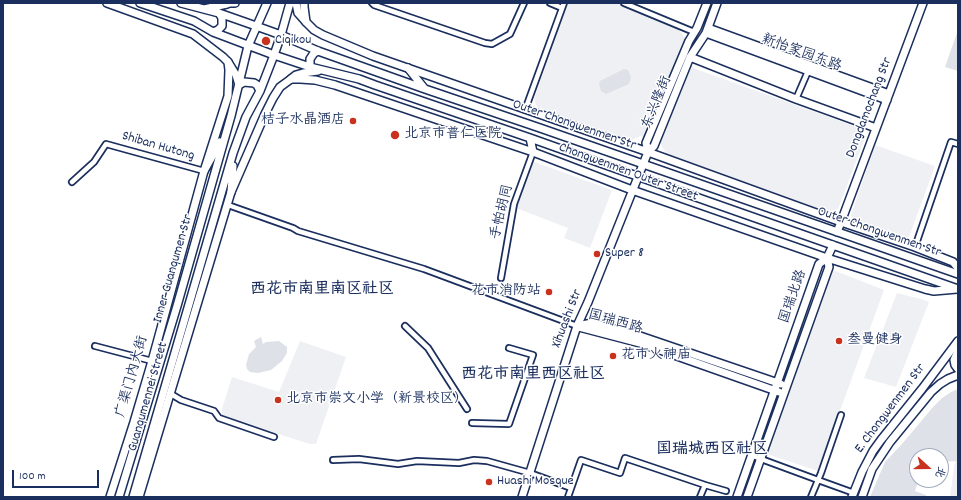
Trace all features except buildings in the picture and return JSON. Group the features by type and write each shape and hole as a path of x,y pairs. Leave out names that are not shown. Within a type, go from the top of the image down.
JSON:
{"street":[{"path":"107,3 193,34 228,62 236,75 239,85 244,82 254,83 260,91"},
{"name":"Chongwenmen Outer Street","path":"140,3 194,21 213,32 248,46 310,67 359,79 638,177"},
{"name":"Outer Chongwenmen Str","path":"181,3 219,13 281,35 318,51 958,274"},
{"path":"217,3 231,3"},
{"path":"202,9 231,3"},
{"name":"Inner Guanqumen Str","path":"119,497 177,306 239,85 248,46 267,3"},
{"name":"Guanqumennei Street","path":"133,497 233,153 246,117 260,91 274,55 290,3"},
{"path":"296,3 298,13 306,22"},
{"path":"304,3 306,22"},
{"path":"372,3 485,44 492,44 510,34 524,3"},
{"path":"550,3 562,8"},
{"path":"525,110 564,3"},
{"path":"624,3 694,32"},
{"name":"东兴隆街","path":"648,152 646,144 689,41 707,3"},
{"name":"东兴隆街","path":"648,152 654,146 690,57 707,30 717,3"},
{"name":"Dongdamochang Str","path":"837,232 924,3"},
{"path":"213,32 222,26 223,21 219,13"},
{"name":"Chongwenmen Outer Street","path":"306,22 323,36 373,56 915,247 953,262 958,268"},
{"name":"新怡家园东路","path":"707,30 888,97"},
{"path":"310,67 310,58 318,51"},
{"path":"690,57 796,99 876,128"},
{"path":"204,171 228,96 228,62"},
{"path":"408,68 425,88"},
{"path":"796,99 809,68"},
{"path":"140,497 231,192 264,114 280,87 296,75 314,71 332,72"},
{"name":"Chongwenmen Outer Street","path":"290,79 315,80 335,85 533,152 632,190 827,258 930,291 957,289"},
{"path":"204,171 226,132"},
{"path":"530,138 533,152"},
{"path":"915,247 951,142 958,144"},
{"name":"Shiban Hutong","path":"72,182 94,162 106,144 204,171"},
{"name":"手帕胡同","path":"500,278 514,204 533,152"},
{"name":"Xihuashi Str","path":"522,497 577,326 648,152"},
{"path":"231,192 233,153"},
{"name":"广渠门内大街","path":"110,497 152,361 204,171"},
{"name":"Outer Chongwenmen Str","path":"638,177 957,289"},
{"path":"228,204 298,231 424,269 577,326"},
{"path":"827,258 833,245"},
{"name":"国瑞北路","path":"737,497 819,264 827,258 829,267 748,497"},
{"name":"国瑞西路","path":"577,326 592,323 640,336 778,383 786,390"},
{"path":"405,326 428,348 467,409"},
{"name":"国瑞西路","path":"577,326 640,344 775,390 786,390"},
{"name":"E. Chongwenmen Str","path":"853,495 862,472 873,451 958,341"},
{"path":"95,346 152,361"},
{"path":"472,423 509,424 533,355 509,348"},
{"path":"958,351 954,360 958,369"},
{"path":"862,497 872,469 890,442 931,392 940,384 958,375"},
{"path":"171,394 181,400 214,411 219,418 274,437"},
{"path":"811,497 822,473 841,415"},
{"path":"753,456 818,480 853,495"},
{"path":"568,497 580,460 620,473 625,458 726,491"},
{"path":"333,460 359,459 398,464 417,461 459,463 474,460 487,461 530,473 571,488"},
{"path":"700,497 705,485"}],"shaded area":[{"path":"568,3 617,3 677,28 685,38 693,68 862,129 865,138 838,209 829,212 666,154 661,144 640,136 630,141 537,107 534,99"},
{"path":"958,30 958,71 945,67"},
{"path":"624,69 628,70 631,77 629,84 606,94 601,91 599,84 600,81"},
{"path":"875,145 935,166 908,240 854,223 851,215"},
{"path":"532,161 612,190 590,248 564,238 568,228 516,208"},
{"path":"833,270 884,290 818,471 767,454"},
{"path":"897,293 929,302 896,387 864,378"},
{"path":"261,337 263,344 266,342 279,341 287,347 287,353 282,361 271,370 258,373 250,372 246,365 249,354 256,347 254,341"},
{"name":"北京市崇文小学（新景校区）","path":"300,341 346,357 316,444 310,444 222,416 222,409 232,377 279,392"},
{"path":"958,389 958,461 949,462 949,448 909,448 909,488 916,488 915,491 926,495 926,497 870,497 885,462 933,407 951,392"},
{"path":"955,461 958,461 958,497 950,497 954,467"}],"place":[{"name":"Ciqikou","path":"266,41"},
{"name":"桔子水晶酒店","path":"353,121"},
{"name":"北京市普仁医院","path":"395,135"},
{"name":"Super 8","path":"597,254"},
{"name":"花市消防站","path":"549,292"},
{"name":"叁曼健身","path":"839,341"},
{"name":"花市火神庙","path":"613,356"},
{"name":"北京市崇文小学（新景校区）","path":"278,400"},
{"name":"Huashi Mosque","path":"489,482"}],"district":[{"name":"西花市南里南区社区","path":"322,291"},
{"name":"西花市南里西区社区","path":"533,376"},
{"name":"国瑞城西区社区","path":"712,451"}]}
